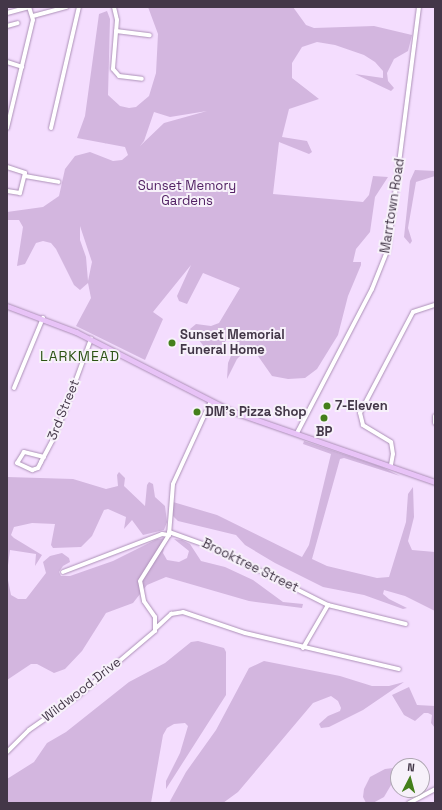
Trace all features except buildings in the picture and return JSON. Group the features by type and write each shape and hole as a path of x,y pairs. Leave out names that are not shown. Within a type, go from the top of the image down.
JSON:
{"main road":[{"path":"7,306 43,318 91,339 232,411 391,465 435,482"}],"street":[{"path":"7,13 30,7 33,16 7,128"},
{"path":"33,16 67,7"},
{"path":"51,128 78,7"},
{"path":"114,7 117,20 115,73 119,76 142,79"},
{"name":"Marrtown Road","path":"297,433 372,289 388,249 420,7"},
{"path":"7,26 18,23"},
{"path":"116,31 150,35"},
{"path":"7,62 22,67"},
{"path":"7,100 13,102"},
{"path":"7,167 25,173 25,176 58,182"},
{"path":"7,191 20,193 25,176"},
{"path":"391,465 393,454 390,442 363,425 360,413 413,312 435,305"},
{"path":"14,388 43,318"},
{"name":"3rd Street","path":"44,457 24,452 17,463 36,470 44,457 65,410 91,339"},
{"path":"156,628 155,617 144,601 140,580 169,534 173,484 211,401"},
{"path":"435,416 435,423"},
{"path":"63,572 162,534 169,534"},
{"name":"Brooktree Street","path":"169,534 219,550 328,605"},
{"path":"303,648 328,605 406,624"},
{"name":"Wildwood Drive","path":"7,752 29,730 78,696 155,631 156,628 171,614 183,612 245,633 303,648 399,669"},
{"path":"409,803 435,789"}],"green space":[{"name":"Sunset Memory Gardens","path":"148,7 293,7 306,25 314,28 374,26 412,35 408,51 394,59 387,73 388,81 394,88 391,91 355,74 383,78 383,71 375,62 364,55 335,45 317,42 302,47 292,63 292,78 319,99 289,109 282,137 307,141 312,152 309,154 279,142 273,194 363,202 369,195 373,176 388,177 375,197 370,232 356,249 353,262 361,262 361,265 348,296 338,335 317,369 305,378 288,379 272,376 258,356 250,353 242,354 237,359 227,379 228,363 240,334 232,335 214,352 206,349 190,329 196,324 211,326 219,323 240,288 203,273 187,304 179,301 177,296 191,265 153,312 163,319 145,360 76,326 91,298 88,283 80,290 74,285 56,249 51,243 43,241 36,243 25,264 17,266 23,227 19,220 7,220 7,212 43,207 59,196 65,169 75,156 90,152 113,161 122,160 128,155 125,147 77,138 85,116 99,14 107,11 110,19 108,95 120,106 129,108 136,107 149,96 156,73 158,34","holes":["207,111 164,123 140,146 144,141 154,112 170,117","80,226 92,262 88,281 86,257 80,240"]},
{"path":"415,170 435,171 435,176 416,182 408,228 412,241 410,244 404,237 410,181"},
{"path":"304,441 382,467 400,476 344,458 340,459 312,559 327,566 377,578 389,577 406,522 408,494 413,487 414,517 408,541 412,550 435,552 435,611 405,596 384,590 383,594 389,599 407,608 403,609 364,595 323,587 275,563 245,545 236,535 178,521 173,516 173,502 217,515 302,557 309,545 331,454 303,444"},
{"path":"119,472 125,478 124,486 145,506 147,485 149,482 153,484 155,497 165,506 167,522 164,530 143,535 132,520 124,529 126,517 108,509 104,510 92,536 81,547 53,548 51,545 55,524 32,523 14,527 11,535 14,538 42,555 35,566 36,554 10,550 7,573 7,477 73,479 106,489 118,486 117,475"},
{"path":"166,538 163,553 167,560 179,562 187,558 189,551 174,539 182,540 190,544 201,561 225,567 253,580 283,602 303,604 302,608 249,601 166,577 147,585 133,603 106,613 82,651 65,669 54,673 37,664 31,664 7,680 7,575 11,595 18,599 26,599 46,573 43,562 50,556 62,553 69,558 70,562 63,566 59,572 61,576 70,576 113,561 157,539"},
{"path":"198,641 224,648 226,652 226,695 166,789 166,781 180,753 188,726 185,723 174,724 167,728 163,735 151,803 7,803 7,779 34,762 47,743 66,732 129,682 165,663 191,642"},
{"path":"264,661 340,676 372,686 389,686 404,682 363,710 329,727 321,728 319,724 328,716 340,711 341,708 338,701 331,696 313,703 238,792 223,803 169,803 186,772 216,730 249,668"},
{"path":"409,687 417,705 435,706 435,728 431,723 432,715 428,713 424,713 415,721 404,715 392,695"},
{"path":"390,768 390,787 384,797 373,803 366,803 363,797 364,789 370,777 385,769"}],"place":[{"name":"Sunset Memorial Funeral Home","path":"172,343"},
{"name":"7-Eleven","path":"327,406"},
{"name":"DM's Pizza Shop","path":"197,412"},
{"name":"BP","path":"324,418"}],"district":[{"name":"LARKMEAD","path":"80,356"}]}
